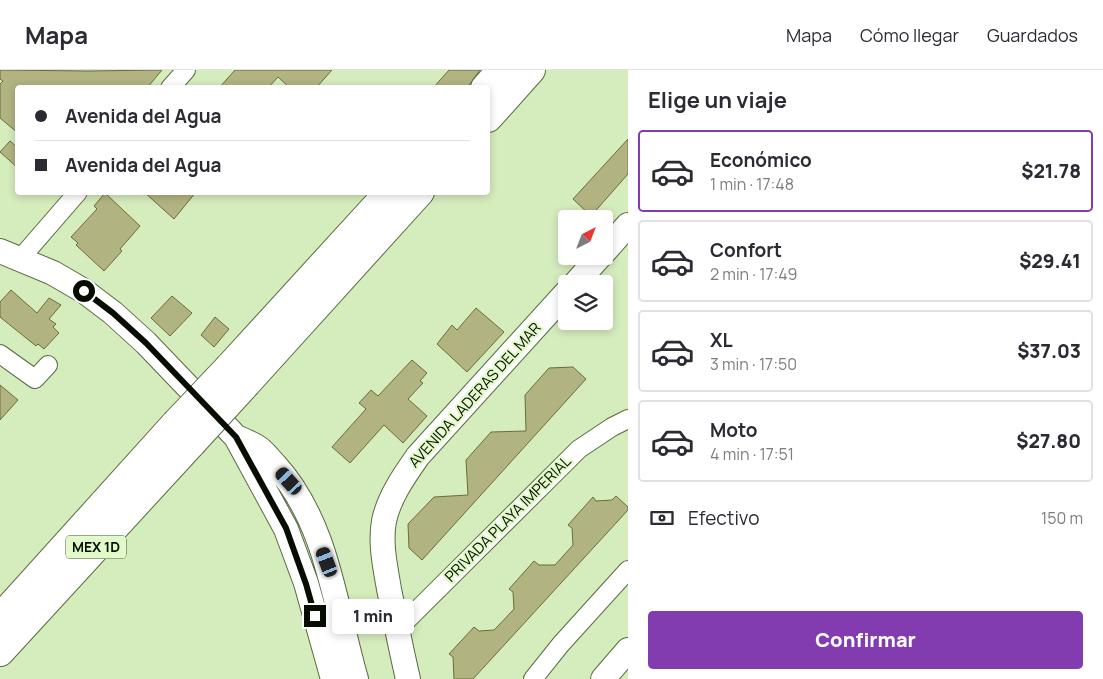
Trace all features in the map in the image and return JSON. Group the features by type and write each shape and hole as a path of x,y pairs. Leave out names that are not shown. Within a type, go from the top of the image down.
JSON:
{"highway":[{"path":"488,85 501,70"},
{"path":"490,116 531,70"},
{"name":"MEX 1D","path":"238,375 387,195"},
{"name":"MEX 1D","path":"0,618 417,195"},
{"name":"MEX 1D","path":"0,652 184,433"}],"main road":[{"path":"613,242 628,225"},
{"path":"10,255 53,273 84,291 113,313 146,343 236,437 286,528 306,584 333,679"},
{"path":"582,275 592,265"},
{"name":"AVENIDA LADERAS DEL MAR","path":"408,679 384,560 382,539 384,520 390,503 401,480 418,456 558,302"},
{"path":"236,437 259,448 289,481 311,519 327,562 356,679"},
{"path":"603,679 628,650"}],"street":[{"path":"173,85 186,70"},
{"path":"10,255 75,195"},
{"path":"0,354 35,379 48,365"},
{"name":"PRIVADA PLAYA IMPERIAL","path":"397,630 579,449 612,427 628,419"},
{"path":"533,679 561,644 628,570"}],"building":[{"path":"0,70 162,70 150,85 15,85 15,130 0,118 0,84 3,81 0,79"},
{"path":"235,70 332,70 319,85 287,85 278,77 271,85 222,85"},
{"path":"449,70 480,70 469,85 436,85"},
{"path":"628,139 628,174 596,210 585,210 573,199"},
{"path":"10,141 15,145 15,165 0,152"},
{"path":"103,195 107,195 140,226 120,249 122,251 104,271 76,245 78,243 71,237 97,209 94,206"},
{"path":"147,195 194,195 174,219"},
{"path":"11,290 37,313 49,298 61,305 49,319 56,324 53,327 59,333 44,349 38,344 36,346 0,317 0,302"},
{"path":"172,296 192,313 170,336 151,318"},
{"path":"476,308 504,332 467,372 437,344 452,325 457,330"},
{"path":"215,317 229,329 214,347 201,335"},
{"path":"412,360 427,373 420,381 423,383 408,399 427,416 403,443 384,425 350,463 332,447 366,409 359,403 371,390 378,396"},
{"path":"573,367 586,379 422,560 409,548 408,524 434,497 468,495 466,460 491,432 526,431 525,395 549,368"},
{"path":"0,385 18,400 0,420"},
{"path":"616,496 628,507 628,510 473,679 454,679 453,657 449,654 474,627 479,631 494,630 514,609 513,592 509,589 534,561 539,565 555,565 573,545 572,528 568,525 593,497 596,501 612,500"}],"route":[{"path":"84,291 113,313 146,343 236,437 286,528 296,553 315,616"}]}
